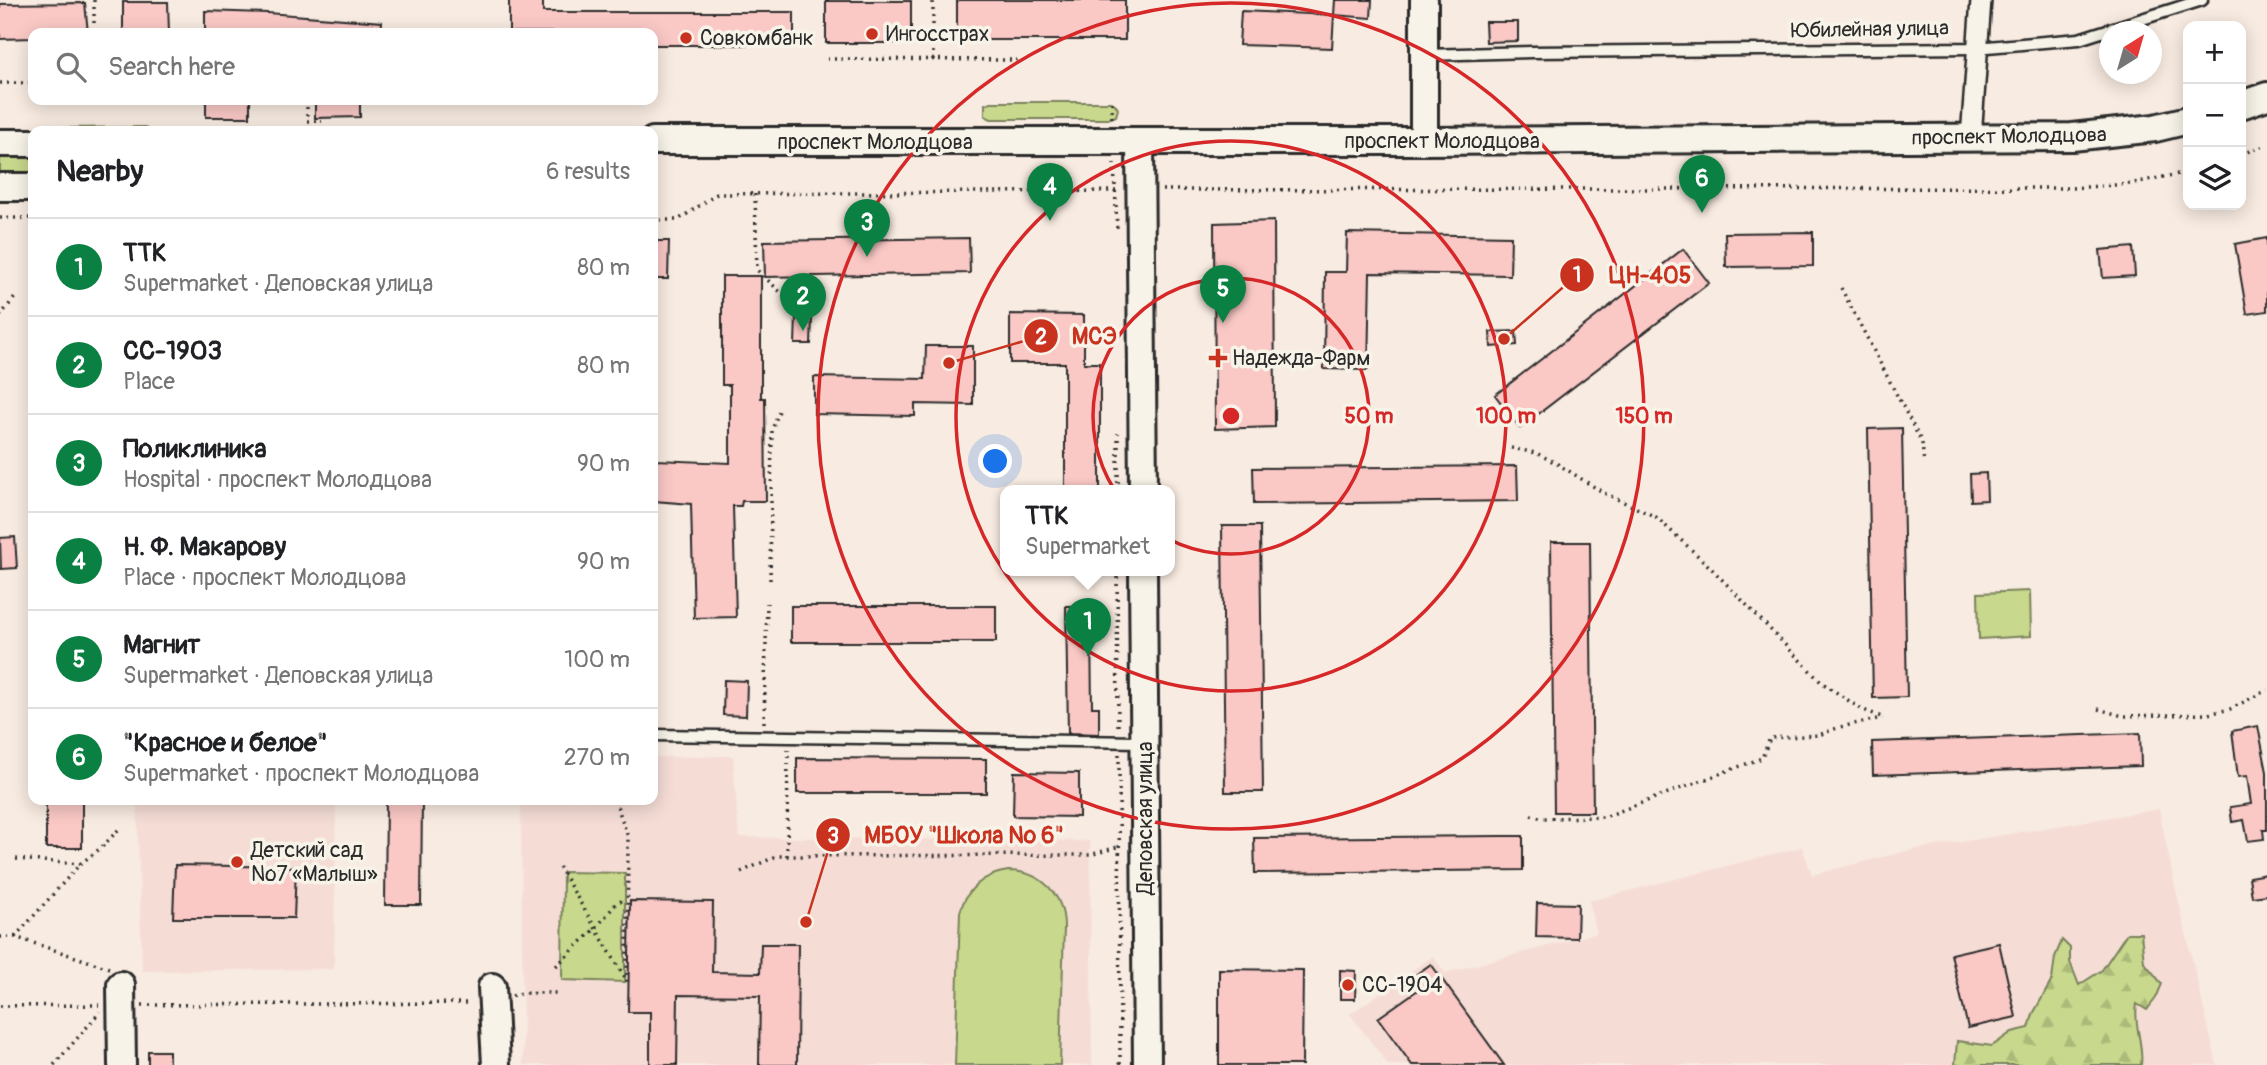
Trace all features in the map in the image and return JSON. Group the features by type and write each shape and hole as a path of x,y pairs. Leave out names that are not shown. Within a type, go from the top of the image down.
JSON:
{"main road":[{"path":"1424,0 1424,141"},
{"path":"2246,103 2267,96"},
{"name":"проспект Молодцова","path":"658,141 1140,142 2072,137 2155,128 2183,121"},
{"name":"проспект Молодцова","path":"658,150 694,142"},
{"path":"1140,142 1128,191 1143,485"},
{"path":"0,143 28,143"},
{"path":"0,187 28,187"},
{"name":"Деповская улица","path":"1143,576 1132,742 1145,841 1147,1065"},
{"path":"121,987 122,1065"},
{"path":"493,995 496,1065"}],"street":[{"path":"1970,138 1981,0"}],"lane":[{"name":"Юбилейная улица","path":"1424,55 1976,48 2079,39 2202,0"},
{"path":"658,735 1132,742"}],"path":[{"path":"94,0 94,28"},
{"path":"933,0 933,60"},
{"path":"827,59 1017,60"},
{"path":"0,83 28,83"},
{"path":"1112,102 1113,142 1128,191 1117,231"},
{"path":"307,105 307,121 322,121"},
{"path":"2246,152 2267,145"},
{"path":"658,220 678,220 717,194 2072,188 2129,184 2183,173"},
{"path":"755,194 757,270 791,302"},
{"path":"0,218 28,218"},
{"path":"1841,288 1922,443 1924,464"},
{"path":"0,316 16,296"},
{"path":"770,580 772,430 779,411"},
{"path":"1118,421 1118,485"},
{"path":"1511,447 1536,453 1604,492 1656,517 1709,566 1821,682 1861,709 1884,718 1840,727 1819,735 1770,738 1762,758 1604,817 1542,818 1531,815"},
{"path":"1118,576 1132,742 1118,846 1120,1065"},
{"path":"763,737 767,603"},
{"path":"2098,709 2123,716 2208,714 2230,709 2267,691"},
{"path":"787,856 788,737"},
{"path":"559,867 627,981 628,837 617,805"},
{"path":"15,937 80,864 120,828"},
{"path":"741,872 777,856 1090,855 1145,841"},
{"path":"16,859 80,864"},
{"path":"556,967 615,905 626,898"},
{"path":"0,937 15,937 121,987 493,995 556,993"},
{"path":"0,1006 106,1005 54,1065"}],"shaded area":[{"path":"733,756 739,837 1090,841 1092,1065 523,1065 521,805 658,805 658,757"},
{"name":"Детский сад №7 «Малыш»","path":"137,805 336,805 334,969 142,971"},
{"path":"2159,809 2217,1065 1388,1065 1350,1014 1433,956 1445,973 1597,933 1589,901 1802,847 1812,875 1906,851"}],"green space":[{"path":"1110,102 1118,109 1116,116 1108,119 991,119 985,116 985,104"},
{"path":"28,153 28,173 0,173 0,154"},
{"path":"2030,591 2031,636 1979,639 1978,593"},
{"path":"1008,871 1031,875 1040,880 1055,895 1063,915 1060,1065 955,1065 960,912 967,896 977,884 991,875"},
{"path":"563,872 625,873 625,982 562,980"},
{"path":"2127,933 2141,933 2144,962 2162,984 2147,1010 2137,1004 2141,1065 1955,1065 1957,1041 1992,1046 2012,1032 2029,1028 2033,1014 2052,980 2055,957 2062,940 2070,948 2070,962 2079,985 2102,970"}],"building":[{"path":"509,0 543,0 543,12 794,12 794,45 658,45 658,28 509,28"},
{"path":"957,0 1125,0 1125,40 957,40"},
{"path":"1335,0 1372,0 1371,18 1334,15"},
{"path":"826,1 911,1 911,43 826,43"},
{"path":"123,2 168,2 169,28 123,28"},
{"path":"85,3 88,28 28,28 28,38 0,39 0,4"},
{"path":"205,11 382,22 381,28 205,28"},
{"path":"1241,11 1334,15 1332,48 1239,45"},
{"path":"1485,22 1518,22 1518,41 1486,42"},
{"path":"206,105 250,105 250,117 206,117"},
{"path":"315,105 360,105 360,117 315,118"},
{"path":"1274,221 1275,427 1215,429 1214,223"},
{"path":"1813,232 1813,266 1726,267 1725,233"},
{"path":"1347,233 1511,236 1510,275 1370,273 1368,370 1324,369 1325,272 1346,272"},
{"path":"969,238 970,273 765,277 764,241"},
{"path":"2267,238 2267,311 2247,314 2235,244"},
{"path":"658,241 669,241 668,279 658,279"},
{"path":"2133,247 2135,276 2103,278 2100,250"},
{"path":"1683,249 1709,283 1520,428 1495,395"},
{"path":"722,276 761,276 761,398 765,398 766,501 742,501 741,506 733,506 736,617 694,618 691,504 658,501 658,460 730,463 730,385 722,385"},
{"path":"1010,314 1084,315 1084,363 1100,363 1100,485 1065,485 1065,363 1010,363"},
{"path":"796,316 812,318 811,344 795,344"},
{"path":"1516,331 1517,345 1491,347 1490,332"},
{"path":"926,346 973,346 973,405 915,404 915,416 814,414 814,377 925,379"},
{"path":"1902,428 1907,697 1873,698 1868,429"},
{"path":"1517,466 1518,501 1254,504 1253,468"},
{"path":"1986,473 1987,500 1971,501 1970,474"},
{"path":"1222,526 1260,526 1263,792 1225,792"},
{"path":"15,537 17,568 1,569 0,538"},
{"path":"1551,542 1590,542 1593,812 1554,812"},
{"path":"791,606 996,606 996,642 791,642"},
{"path":"1066,606 1099,606 1099,630 1091,630 1092,707 1099,707 1099,734 1068,733"},
{"path":"724,680 747,681 746,716 723,715"},
{"path":"2258,726 2267,772 2267,830 2263,830 2264,839 2248,841 2244,820 2232,822 2230,807 2251,804 2247,776 2238,777 2232,731"},
{"path":"2140,733 2141,766 1873,775 1872,742"},
{"path":"797,758 986,759 986,793 797,793"},
{"path":"1014,772 1079,773 1079,817 1013,816"},
{"path":"46,805 82,805 82,848 46,848"},
{"path":"386,805 422,805 421,905 385,905"},
{"path":"1523,836 1523,870 1255,873 1254,838"},
{"path":"175,865 296,867 294,918 173,918"},
{"path":"2267,874 2267,895 2252,897 2249,877"},
{"path":"630,901 713,902 712,972 760,973 761,944 798,944 797,1065 759,1065 760,996 678,995 677,1065 650,1065 650,1012 628,1012"},
{"path":"1537,903 1578,904 1577,938 1536,937"},
{"path":"1999,943 2016,1017 1968,1028 1951,954"},
{"path":"1431,964 1504,1065 1412,1065 1378,1018 1422,987 1414,976"},
{"path":"1219,969 1303,970 1302,1065 1219,1065"},
{"name":"СС-1904","path":"1340,970 1356,971 1355,999 1340,999"},
{"path":"148,1051 169,1051 169,1065 148,1065"}],"place":[{"name":"Ингосстрах","path":"872,34"},
{"name":"Совкомбанк","path":"686,38"},
{"name":"\"Красное и белое\"","path":"1702,213"},
{"name":"Н. Ф. Макарову","path":"1050,221"},
{"name":"Поликлиника","path":"867,257"},
{"name":"Магнит","path":"1223,323"},
{"name":"СС-1903","path":"803,331"},
{"name":"ЦН-405","path":"1504,339"},
{"name":"Надежда-Фарм","path":"1218,358"},
{"name":"МСЭ","path":"949,363"},
{"name":"ТТК","path":"1088,656"},
{"name":"Детский сад №7 «Малыш»","path":"237,862"},
{"name":"МБОУ \"Школа № 6\"","path":"806,922"},
{"name":"СС-1904","path":"1348,985"}]}
